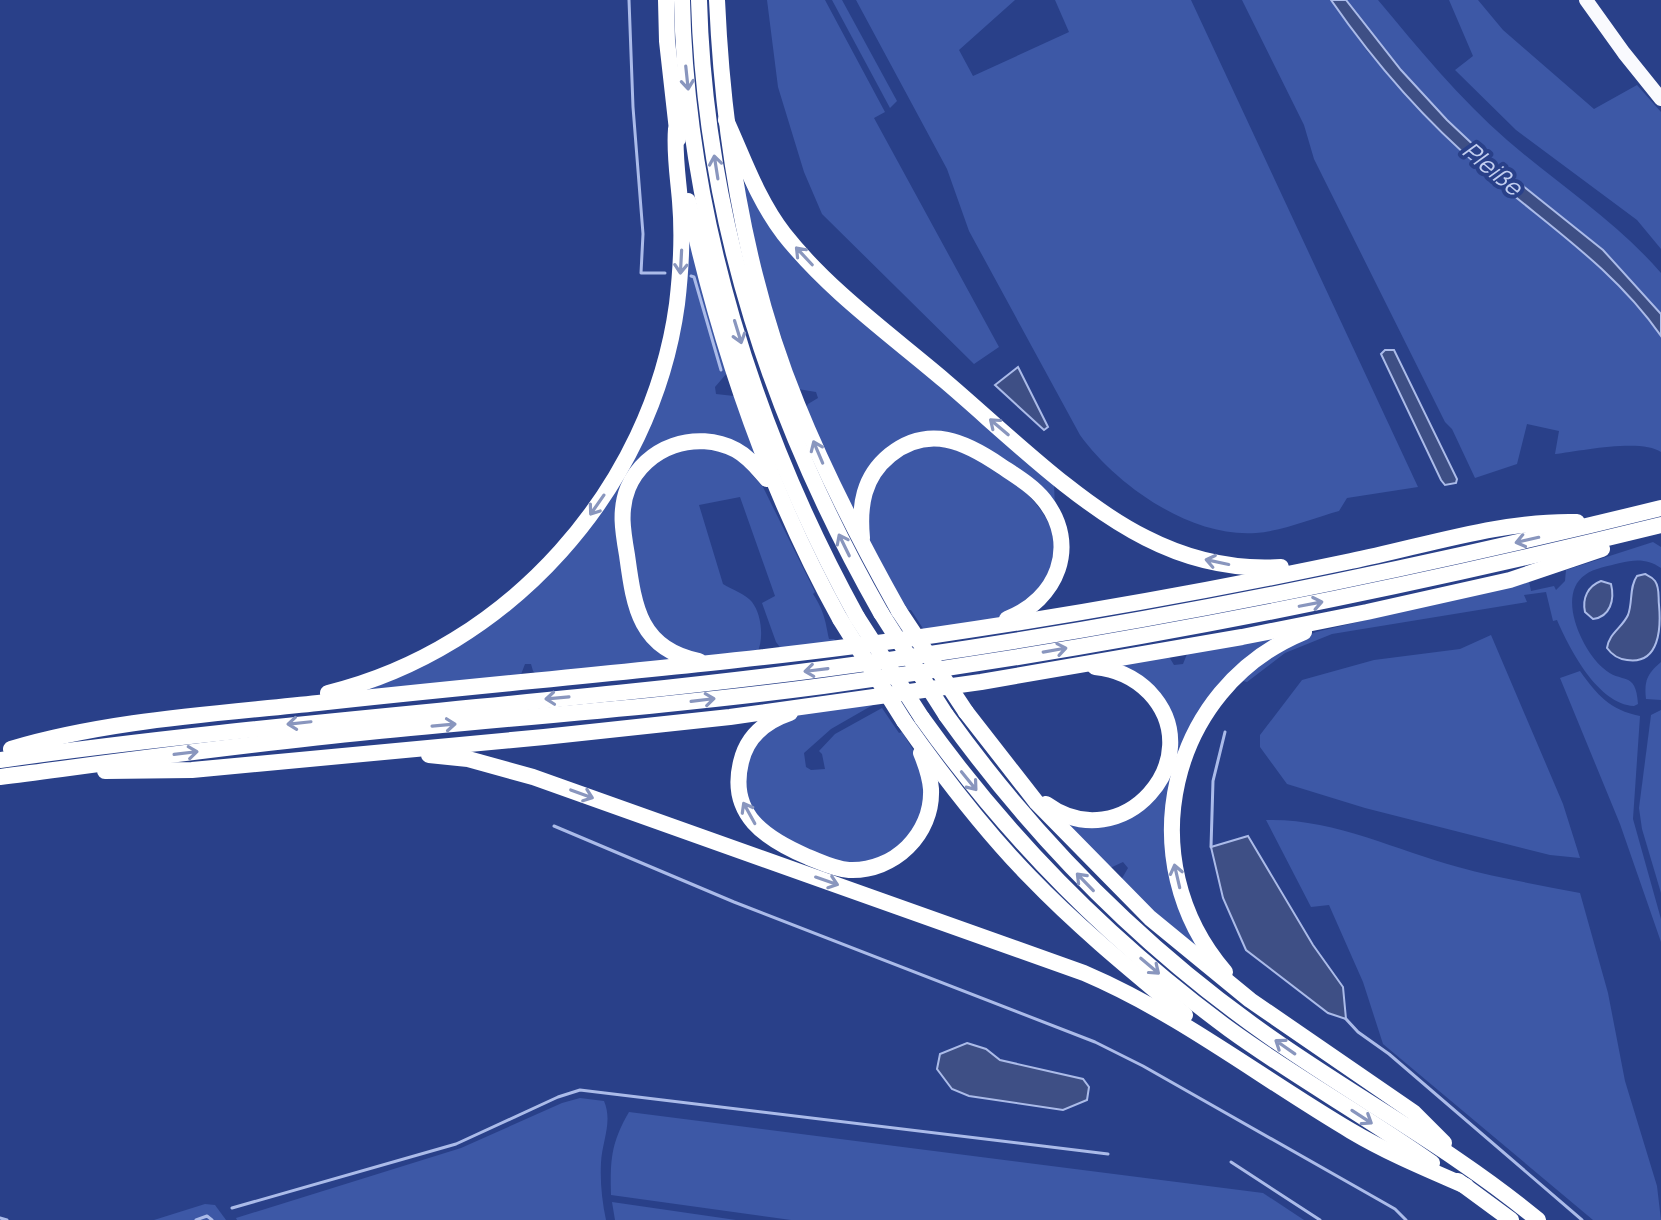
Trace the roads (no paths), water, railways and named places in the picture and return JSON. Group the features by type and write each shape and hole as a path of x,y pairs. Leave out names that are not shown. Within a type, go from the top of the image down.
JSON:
{"highway":[{"path":"666,0 676,129 688,201 712,306 750,423 778,493 904,721 971,811 1030,878 1123,964 1233,1054"},
{"path":"682,0 686,66 700,175 733,318 796,496 849,618 964,776 1025,848 1135,953 1254,1046 1466,1186 1511,1220"},
{"path":"699,0 709,119 718,179 753,326 791,434 855,568 946,715 1035,827 1087,884 1153,946 1268,1035 1467,1167 1538,1220"},
{"path":"717,0 726,120 749,248 777,349 823,464 863,548 899,611 966,712 1022,786 1063,832 1150,918 1215,973 1413,1112 1467,1167"},
{"path":"726,120 761,199 784,234 811,264 1097,508 1145,538 1213,562 1263,568 1350,561"},
{"path":"228,713 337,691 386,676 432,654 515,597 552,562 585,523 639,433 672,333 682,254 674,147 676,129"},
{"path":"863,548 862,498 869,480 887,457 912,443 931,439 950,440 976,449 1044,499 1058,525 1061,545 1056,574 1043,597 1021,613 989,627"},
{"path":"717,664 670,651 654,639 642,622 632,593 623,529 627,490 643,465 658,453 684,442 705,441 726,445 744,455 778,493"},
{"path":"0,760 274,725 654,689 946,651 1319,586 1661,508"},
{"path":"0,752 75,733 228,713 383,695 717,664 989,627 1350,561 1528,523 1603,522"},
{"path":"81,766 111,772 164,771 590,733 827,704 1065,668 1355,614 1540,571 1654,526"},
{"path":"0,777 315,738 734,697 978,663 1322,602 1654,526"},
{"path":"1287,1026 1224,971 1191,919 1174,860 1172,825 1175,789 1185,755 1199,725 1218,696 1241,671 1282,642 1355,614"},
{"path":"1022,786 1062,814 1098,821 1119,816 1137,806 1152,792 1162,775 1169,746 1167,726 1160,707 1148,691 1132,678 1114,670 1065,668"},
{"path":"827,704 782,715 758,731 743,755 738,783 745,810 763,833 825,864 849,870 878,866 895,857 917,837 926,818 931,788 916,738"},
{"path":"336,755 454,756 533,777 1084,973 1160,1009 1311,1107 1390,1153 1466,1186"}],"main road":[{"path":"1586,0 1661,99"}],"water":[{"name":"Pleiße","path":"1331,0 1346,0 1401,70 1482,153 1603,250 1661,314 1661,336 1642,311 1599,267 1440,131 1382,68"},
{"path":"1385,350 1394,350 1457,479 1456,483 1445,485 1441,480 1381,354"},
{"path":"1018,367 1048,427 1044,430 995,385"},
{"path":"1645,574 1658,587 1660,614 1656,643 1646,657 1638,660 1618,658 1607,648 1608,643 1628,615 1637,576"},
{"path":"1601,581 1611,584 1612,602 1604,615 1593,619 1585,612 1585,597 1589,589"},
{"path":"1248,836 1313,945 1343,987 1346,1019 1328,1013 1246,950 1223,898 1211,847"},
{"path":"967,1043 986,1049 1000,1060 1083,1079 1089,1087 1087,1100 1063,1110 969,1096 952,1089 937,1069 940,1054"}],"waterway":[{"path":"629,0 643,234 641,273 665,273"},
{"path":"691,276 694,277 721,370"},
{"path":"1211,847 1213,781 1225,732"},
{"path":"554,826 734,902 1095,1042 1395,1209 1406,1220"},
{"path":"1346,1019 1582,1220"},
{"path":"232,1208 456,1144 580,1090 1108,1154"},
{"path":"1231,1162 1320,1220"},
{"path":"196,1220 207,1216 212,1220"},
{"path":"0,1218 7,1220"}]}
